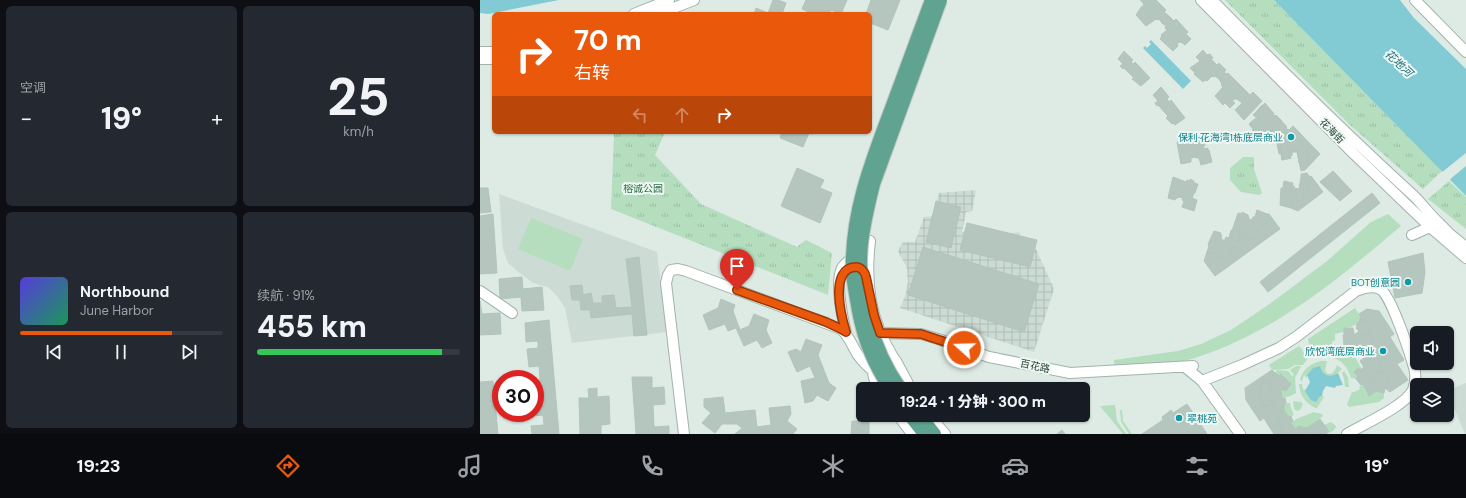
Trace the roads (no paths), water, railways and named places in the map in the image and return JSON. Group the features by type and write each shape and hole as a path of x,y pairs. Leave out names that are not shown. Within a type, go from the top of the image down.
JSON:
{"main road":[{"path":"886,382 872,355 860,320 852,273 854,229 862,188 931,0"},
{"path":"897,382 886,364 871,326 863,286 862,245 868,206 874,184 941,0"},
{"path":"915,422 924,434"},
{"path":"926,422 935,434"}],"street":[{"path":"639,12 669,0"},
{"path":"663,12 694,0"},
{"name":"花海街","path":"1201,0 1322,120 1354,154 1430,227 1466,258"},
{"name":"花海街","path":"1212,0 1285,73 1416,198 1439,224 1466,247"},
{"path":"1415,0 1466,52"},
{"path":"480,52 492,52"},
{"path":"480,59 492,59"},
{"path":"1412,235 1430,227"},
{"path":"868,286 870,241 847,261 840,273 840,305 846,332 863,361 872,370 877,382"},
{"path":"840,278 843,272 854,267 859,267 864,272 874,315 880,333 908,382"},
{"path":"684,434 666,283 668,274 671,270 678,269 826,322 846,332"},
{"path":"1240,434 1202,381 1279,348 1296,337 1356,291 1366,287 1380,289 1387,297 1403,335 1415,372 1416,381 1412,391 1404,401 1348,434"},
{"path":"480,291 512,313"},
{"name":"百花路","path":"880,333 921,334 938,338 989,357 1070,374 1189,367 1202,381"},
{"path":"872,370 877,360 889,356 893,357"},
{"path":"903,422 912,434"},
{"path":"936,422 945,434"}],"water":[{"path":"480,0 559,0 488,14 480,13"},
{"name":"花地河","path":"1274,0 1400,0 1414,18 1466,69 1466,196"},
{"path":"1151,40 1191,81 1183,89 1143,48 1145,46 1147,48 1151,44 1149,42"},
{"path":"1320,366 1323,372 1329,376 1338,373 1343,385 1336,386 1335,388 1326,386 1322,396 1320,396 1316,402 1311,400 1305,391 1310,382 1307,375 1313,368"}],"place":[{"name":"保利·花海湾1栋底层商业","path":"1291,137"},
{"name":"BOT创意园","path":"1408,282"},
{"name":"欣悦湾底层商业","path":"1383,351"},
{"name":"翠桃苑","path":"1179,418"}],"park label":[{"name":"榕诚公园","path":"643,188"}]}
